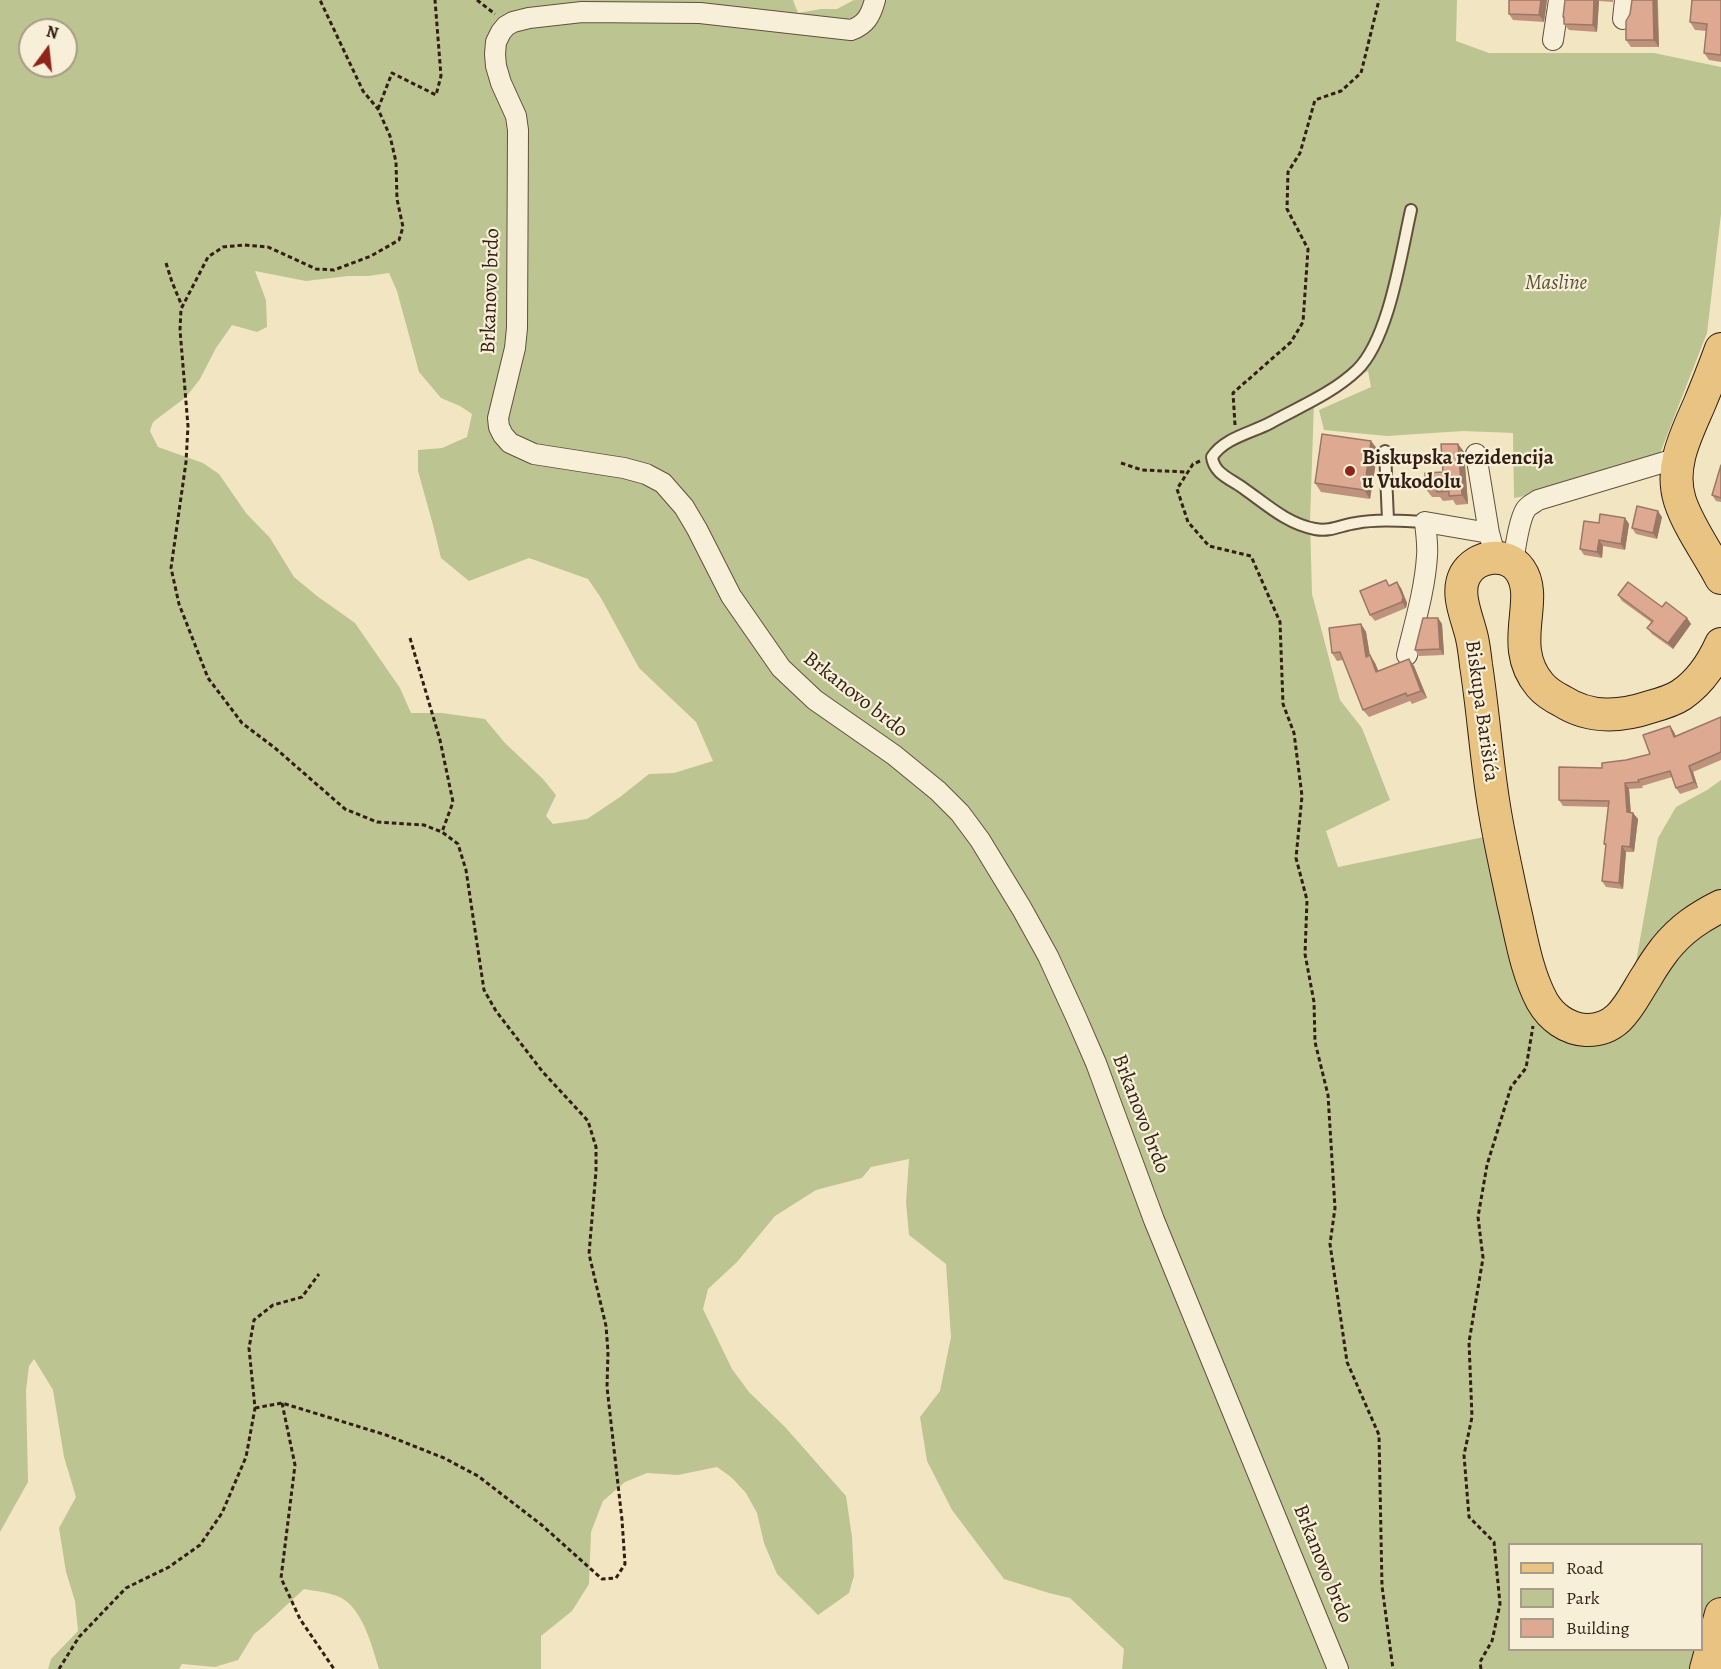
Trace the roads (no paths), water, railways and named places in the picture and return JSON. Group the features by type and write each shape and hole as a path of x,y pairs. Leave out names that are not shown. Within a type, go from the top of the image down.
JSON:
{"main road":[{"path":"1721,349 1683,441 1678,458 1676,479 1680,500 1688,519 1721,578"},
{"path":"1499,551 1520,569 1526,586 1524,647 1528,665 1541,686 1578,711 1611,716 1661,704 1689,688 1707,669 1721,644"},
{"name":"Biskupa Barišića","path":"1499,551 1473,564 1466,572 1461,590 1473,639 1493,801 1506,869 1526,958 1543,1003 1563,1024 1575,1029 1588,1030 1608,1025 1619,1019 1626,1011 1647,975 1679,933 1721,906"},
{"path":"1706,1669 1721,1614"}],"street":[{"name":"Brkanovo brdo","path":"875,0 866,22 850,30 700,13 582,12 529,18 506,26 496,42 496,60 501,82 516,116 518,130 517,328 515,348 498,418 499,427 510,443 534,454 624,468 646,474 663,483 684,507 731,596 781,668 815,700 894,755 938,791 960,813 980,840 1037,937 1076,1017 1096,1064 1154,1220 1338,1669"},
{"path":"1553,40 1559,0"},
{"path":"1476,454 1499,551"},
{"path":"1499,551 1526,509 1538,500 1678,458"},
{"path":"1407,655 1423,592 1426,570 1428,553 1425,522 1499,551"}],"lane":[{"path":"1411,210 1388,309 1376,345 1368,357 1340,384 1263,426 1222,445 1212,458 1217,470 1276,513 1315,529 1333,529 1354,523 1388,520 1425,522"},
{"path":"1385,451 1388,520"}],"place":[{"name":"Biskupska rezidencija u Vukodolu","path":"1350,471"}],"park label":[{"name":"Masline","path":"1556,284"}]}
